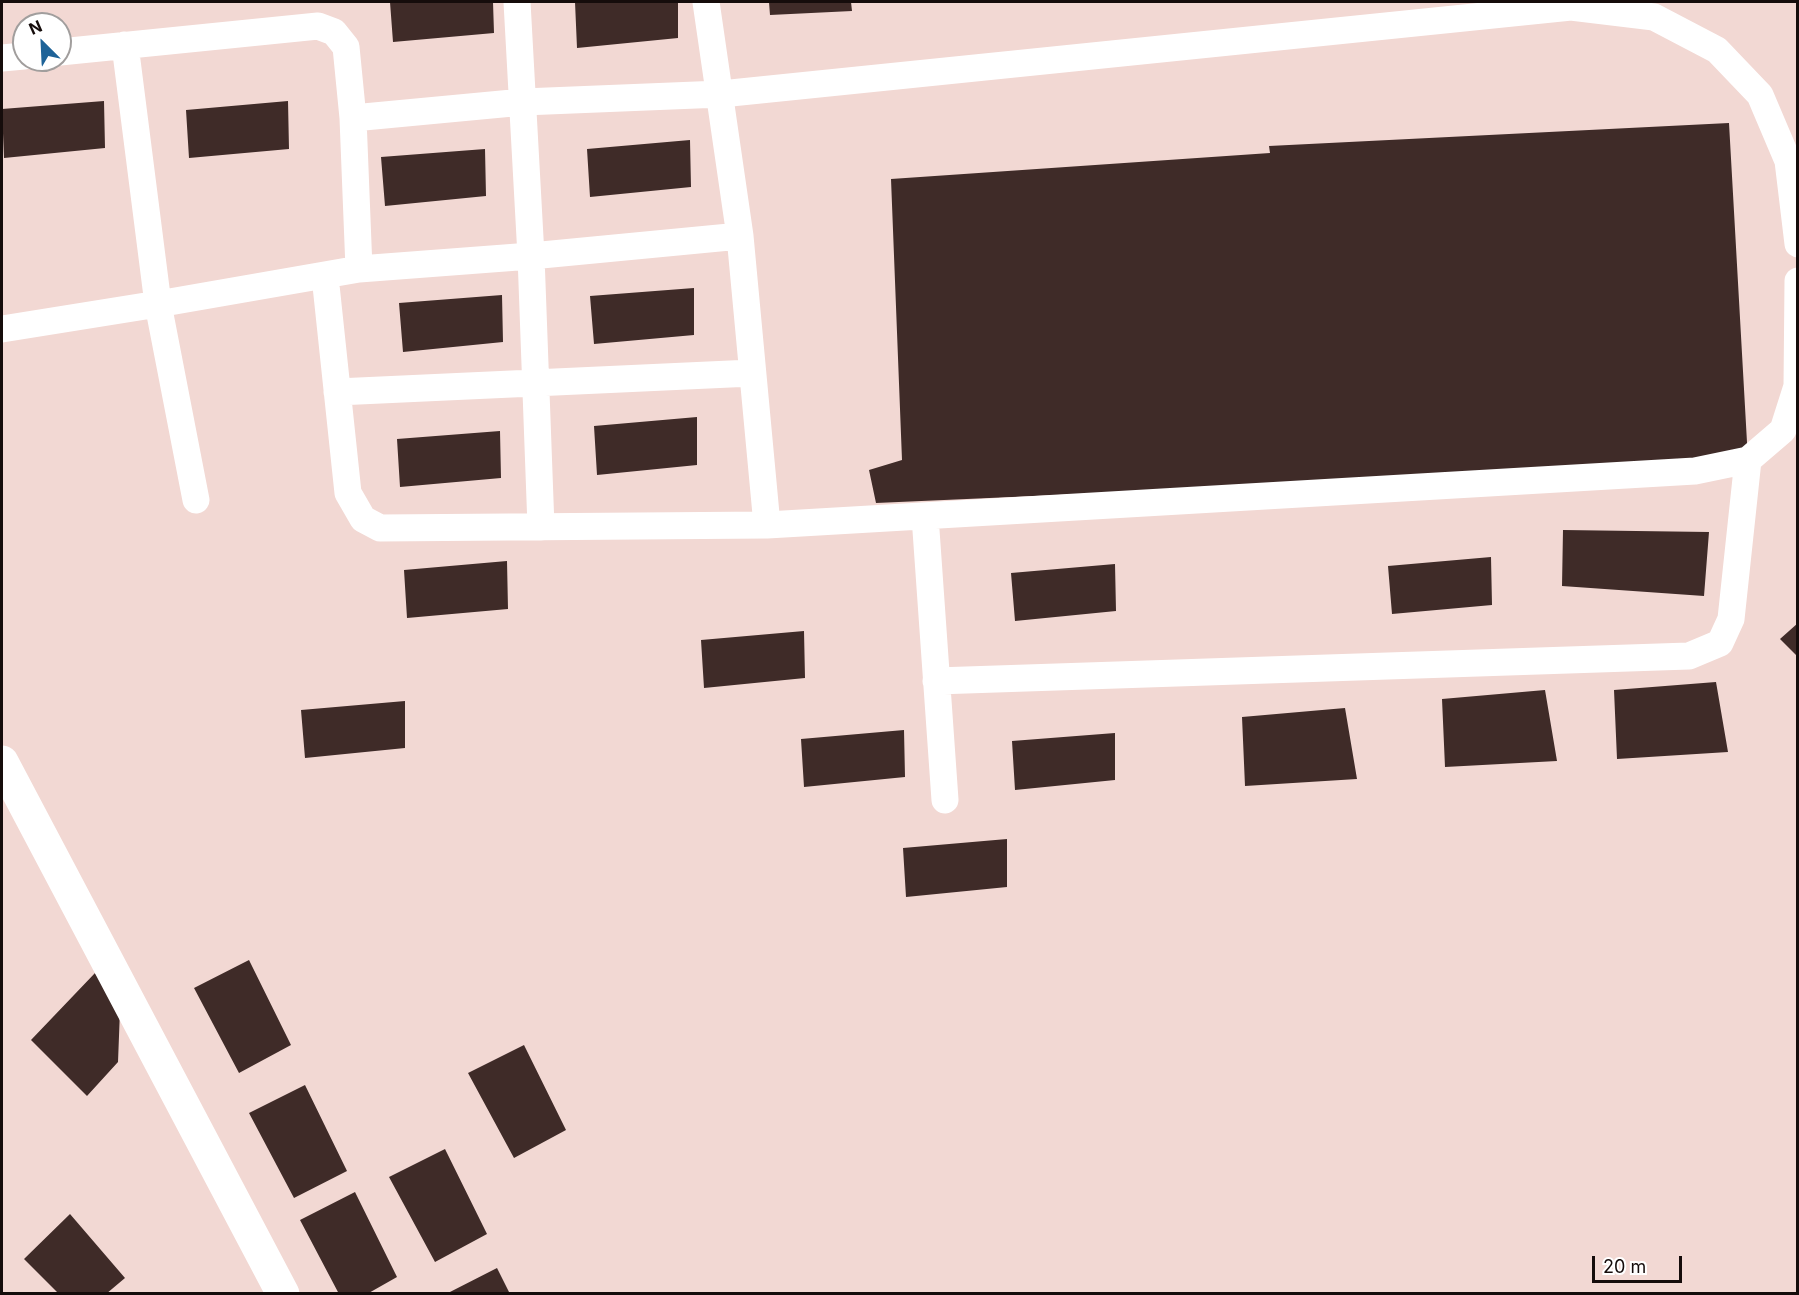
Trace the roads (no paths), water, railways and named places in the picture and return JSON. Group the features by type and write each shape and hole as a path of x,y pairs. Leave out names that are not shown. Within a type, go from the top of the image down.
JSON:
{"street":[{"path":"517,2 531,256 542,527"},
{"path":"706,2 740,236 767,525"},
{"path":"353,118 523,102 721,94 1571,7 1654,17 1717,50 1760,95 1788,161 1797,244"},
{"path":"72,51 318,26 334,32 346,47 353,118 359,269"},
{"path":"125,45 158,304 196,500"},
{"path":"2,329 359,269 531,256 740,236"},
{"path":"325,276 348,493 363,519 380,528 767,525 1695,471 1748,460 1783,429 1797,386 1797,281"},
{"path":"337,392 752,373"},
{"path":"936,681 1689,656 1720,643 1731,619 1748,460"},
{"path":"925,516 945,800"},
{"path":"2,762 283,1293"}]}
